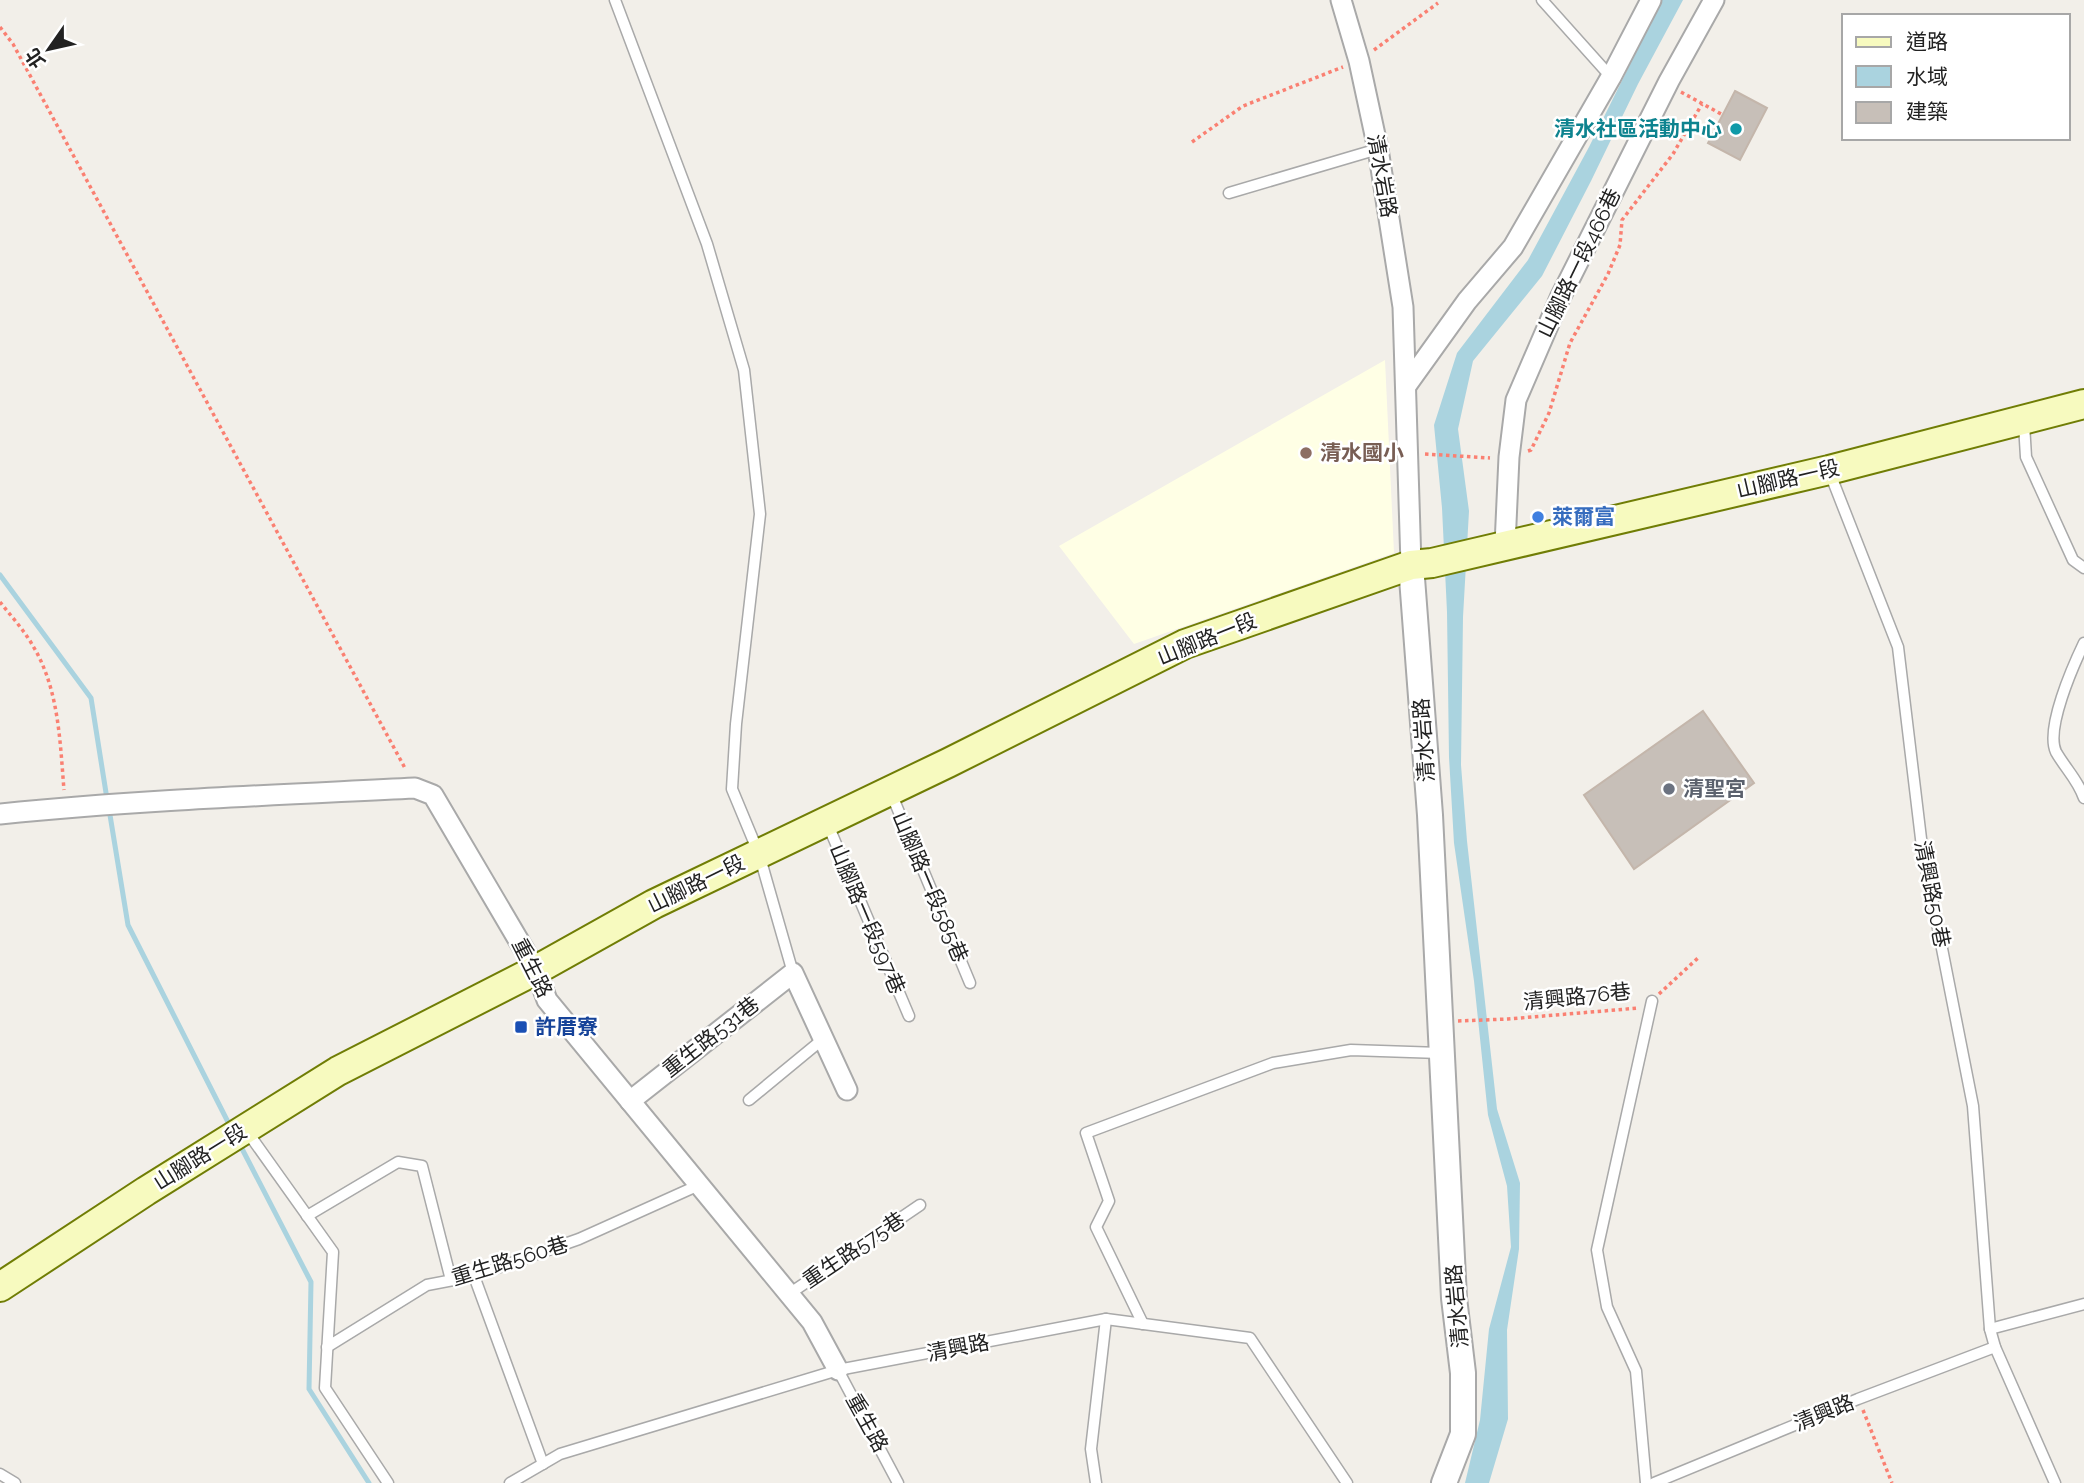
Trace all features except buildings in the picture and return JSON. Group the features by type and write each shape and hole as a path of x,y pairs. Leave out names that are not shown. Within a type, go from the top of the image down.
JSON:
{"main road":[{"name":"山腳路一段","path":"0,1287 146,1191 338,1071 536,970 654,904 890,791 1185,644 1422,564 1829,470 2084,404"}],"street":[{"name":"清水岩路","path":"1341,0 1359,61 1378,149 1403,307 1406,386 1422,564 1440,1022 1454,1298 1463,1373 1463,1434 1444,1483"},
{"path":"1406,386 1467,301 1514,247 1611,77 1651,0"},
{"name":"山腳路一段466巷","path":"1497,547 1516,400 1560,298 1667,84 1714,0"},
{"path":"0,814 240,796 415,788"},
{"name":"重生路","path":"415,788 433,795 536,970 547,1000 812,1322 838,1370"},
{"path":"793,973 847,1090"},
{"name":"重生路531巷","path":"629,1101 793,973"}],"lane":[{"path":"615,0 707,244 744,370 760,514 736,724 732,789 759,854 793,973"},
{"path":"1542,0 1611,77"},
{"path":"1229,193 1378,149"},
{"path":"2024,419 2026,457 2073,560 2084,568"},
{"name":"清興路50巷","path":"1829,470 1898,647 1922,847 1973,1106 1990,1329 1995,1347 2055,1483"},
{"path":"2084,643 2067,680 2052,738 2056,751 2081,787 2084,798"},
{"name":"山腳路一段585巷","path":"890,791 970,983"},
{"name":"山腳路一段597巷","path":"826,821 909,1016"},
{"path":"1646,1483 1636,1371 1607,1307 1597,1250 1652,1001"},
{"path":"749,1100 823,1039"},
{"path":"1143,1324 1096,1227 1109,1201 1086,1133 1273,1063 1351,1050 1442,1053"},
{"path":"245,1129 333,1252 325,1388 388,1483"},
{"path":"307,1216 398,1162 422,1166 451,1280"},
{"name":"重生路560巷","path":"327,1347 427,1285 474,1276 579,1239 699,1185"},
{"name":"重生路575巷","path":"789,1294 920,1205"},
{"path":"474,1276 543,1464"},
{"path":"1990,1329 2084,1304"},
{"path":"1096,1483 1091,1449 1106,1319"},
{"name":"清興路","path":"510,1483 560,1454 838,1370 1106,1319 1250,1338 1347,1483"},
{"name":"清興路","path":"1654,1483 1858,1399 1995,1347"},
{"name":"重生路","path":"838,1370 898,1483"},
{"path":"0,1474 15,1483"}],"path":[{"path":"1192,142 1243,106 1359,61 1438,3"},
{"path":"0,27 13,44 415,788"},
{"path":"1667,84 1723,115"},
{"path":"1509,457 1531,450 1549,413 1570,343 1608,274 1620,245 1622,220 1673,154 1702,104"},
{"path":"1423,454 1478,457"},
{"path":"0,602 33,646 50,685 58,722 66,807"},
{"name":"清興路76巷","path":"1440,1022 1638,1009 1652,1001 1699,957"},
{"path":"1858,1399 1892,1483"}],"shaded area":[{"name":"清水國小","path":"1385,360 1394,553 1134,644 1059,546"}],"water":[{"path":"1662,0 1683,0 1542,276 1473,361 1458,429 1469,511 1463,617 1461,765 1467,841 1497,1109 1520,1183 1519,1249 1507,1330 1508,1419 1489,1483 1465,1483 1480,1420 1489,1329 1511,1247 1507,1186 1488,1115 1474,981 1454,843 1449,757 1447,612 1442,508 1434,425 1457,353 1528,260 1589,147"}],"waterway":[{"path":"0,575 91,698 107,799"},
{"path":"109,809 128,925 230,1126"},
{"path":"238,1141 311,1282 309,1389 369,1483"}],"place":[{"name":"清水社區活動中心","path":"1736,129"},
{"name":"清水國小","path":"1306,453"},
{"name":"萊爾富","path":"1538,517"},
{"name":"清聖宮","path":"1669,789"},
{"name":"許厝寮","path":"521,1027"}]}
